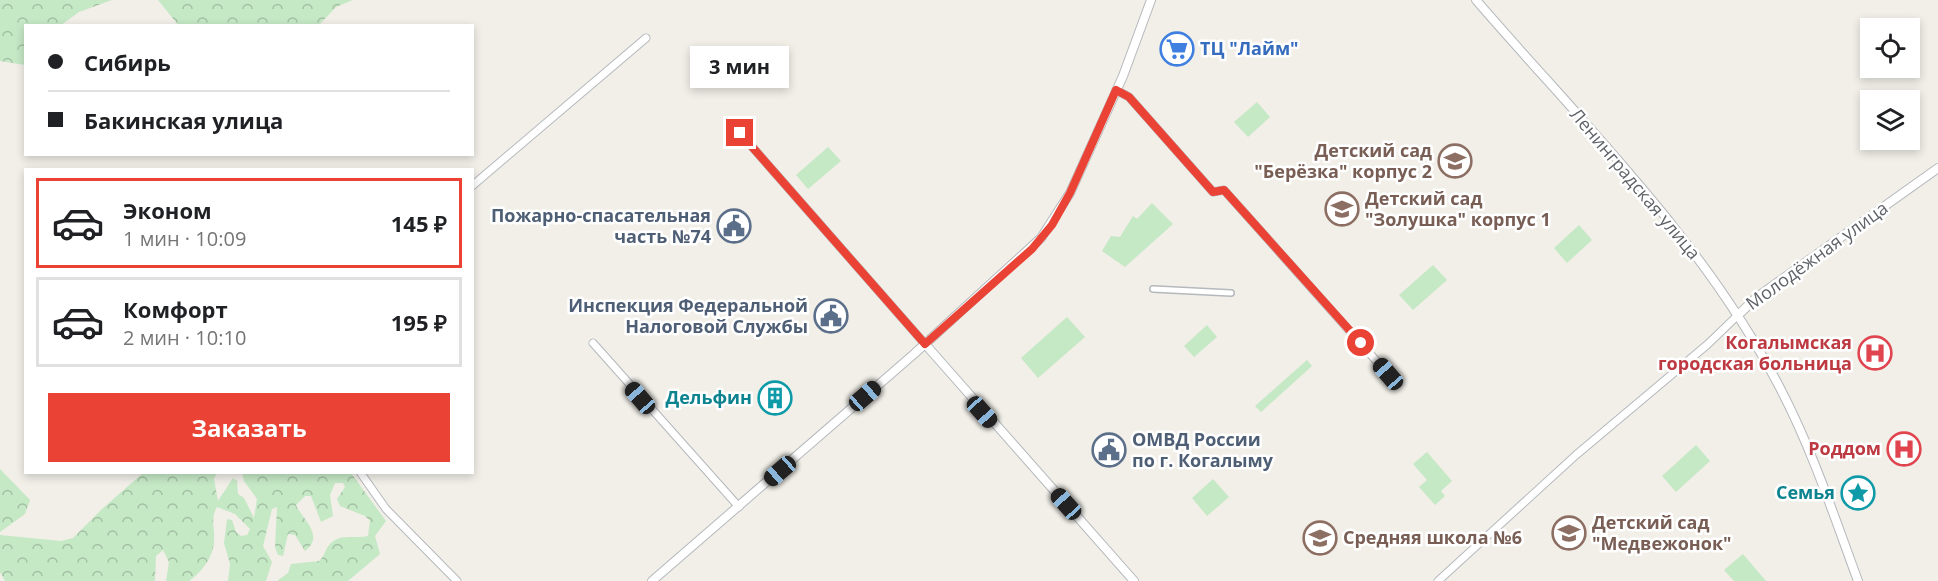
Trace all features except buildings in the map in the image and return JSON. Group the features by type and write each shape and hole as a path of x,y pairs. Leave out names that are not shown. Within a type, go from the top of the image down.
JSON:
{"street":[{"path":"652,581 1025,255 1052,225 1065,202 1116,90 1151,0"},
{"name":"Ленинградская улица","path":"1476,0 1664,214 1737,316 1771,370 1793,414 1858,581"},
{"path":"474,184 646,38"},
{"path":"1116,90 1129,97 1213,192 1224,190 1388,374"},
{"path":"740,133 1134,581"},
{"name":"Молодёжная улица","path":"1438,581 1645,396 1720,333 1757,297 1938,168"},
{"path":"1153,289 1231,293"},
{"path":"593,343 739,507"},
{"path":"361,474 380,502 457,581"}],"green space":[{"path":"0,0 112,0 79,12 62,24 24,24 24,65 0,61"},
{"path":"158,0 353,0 336,7 320,24 177,24"},
{"path":"1257,102 1270,117 1248,137 1234,122"},
{"path":"828,147 841,161 808,189 796,175"},
{"path":"1152,203 1173,224 1125,267 1102,251 1111,236 1120,237 1133,216 1137,219"},
{"path":"1579,225 1592,240 1567,263 1554,248"},
{"path":"1433,265 1447,280 1413,310 1399,295"},
{"path":"1067,317 1085,337 1038,378 1021,358"},
{"path":"1207,325 1217,337 1194,357 1184,346"},
{"path":"1307,360 1312,366 1261,412 1255,406"},
{"path":"1696,445 1710,461 1676,492 1662,476"},
{"path":"1427,452 1452,481 1441,491 1445,496 1435,505 1419,487 1427,480 1413,464"},
{"path":"0,469 30,500 25,514 0,532"},
{"path":"142,474 216,474 214,479 218,501 233,478 237,481 238,494 244,498 254,518 257,499 244,481 242,474 352,474 386,521 375,536 380,554 348,581 277,581 288,573 291,564 319,561 328,546 338,539 368,536 370,521 365,516 340,506 337,499 345,487 343,483 335,483 330,495 333,516 321,522 311,496 305,496 296,505 313,533 311,545 305,551 295,535 288,534 283,556 278,555 275,547 277,507 272,509 263,546 272,562 266,581 228,581 230,564 224,543 227,519 232,520 236,532 241,536 247,535 250,529 235,514 217,507 213,520 214,540 210,558 189,581 166,581 169,562 163,550 156,556 155,581 5,581 0,572 0,535 61,541 73,538"},
{"path":"1213,479 1229,497 1207,516 1192,498"},
{"path":"1743,554 1766,581 1734,581 1724,570"}],"place":[{"name":"ТЦ \"Лайм\"","path":"1177,49"},
{"name":"Детский сад \"Берёзка\" корпус 2","path":"1455,161"},
{"name":"Детский сад \"Золушка\" корпус 1","path":"1342,209"},
{"name":"Пожарно-спасательная часть №74","path":"734,226"},
{"name":"Инспекция Федеральной Налоговой Службы","path":"831,316"},
{"name":"Когалымская городская больница","path":"1875,353"},
{"name":"Дельфин","path":"775,398"},
{"name":"Роддом","path":"1904,449"},
{"name":"ОМВД России по г. Когалыму","path":"1109,450"},
{"name":"Семья","path":"1858,493"},
{"name":"Детский сад \"Медвежонок\"","path":"1569,533"},
{"name":"Средняя школа №6","path":"1320,538"}],"route":[{"path":"740,133 925,344 1032,249 1052,225 1070,193 1116,90 1129,97 1213,192 1224,190 1361,343"}]}
